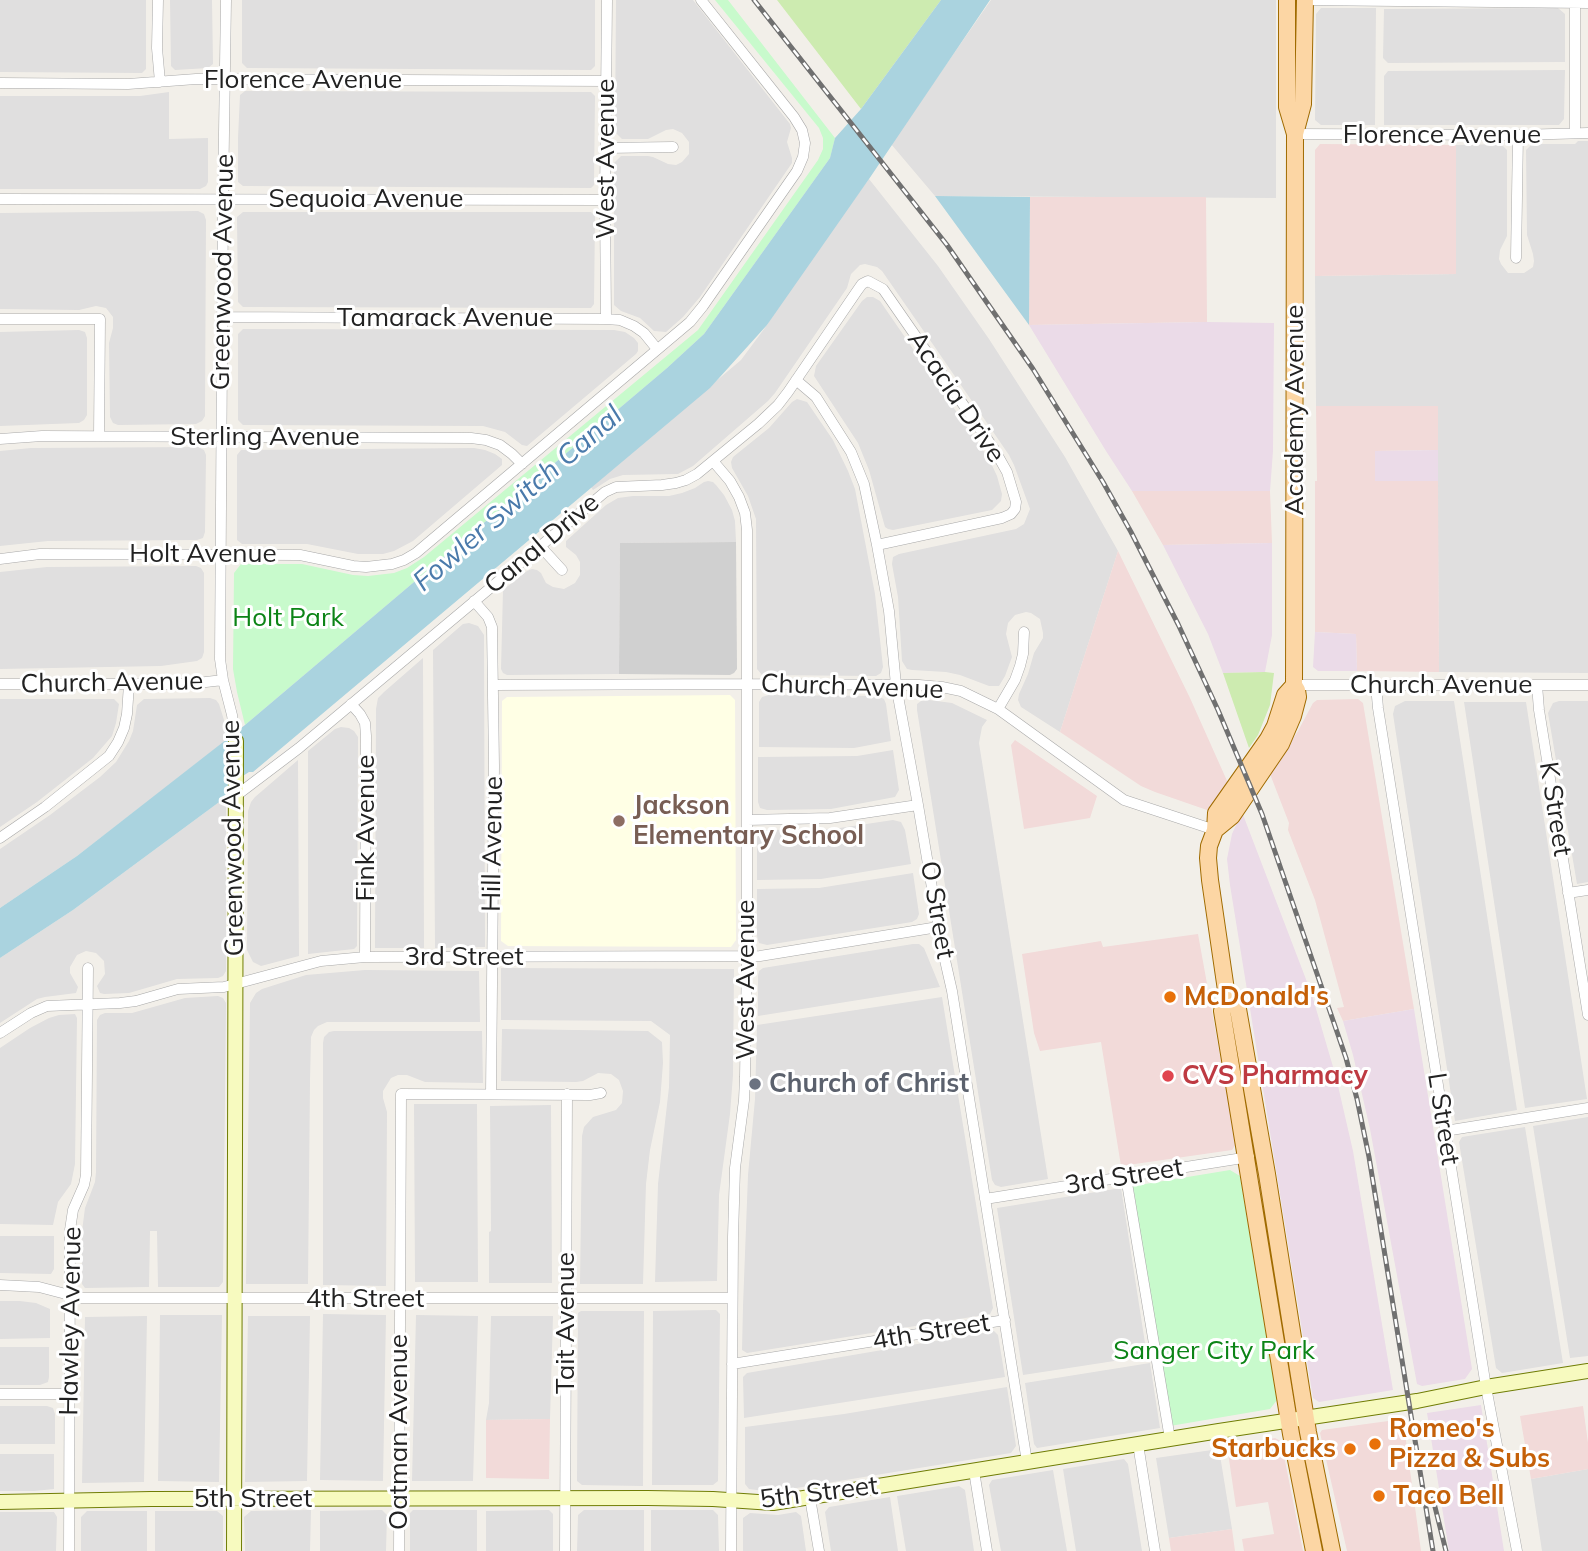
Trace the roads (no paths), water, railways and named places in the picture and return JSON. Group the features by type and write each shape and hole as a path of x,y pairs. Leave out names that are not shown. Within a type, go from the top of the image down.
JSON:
{"main road":[{"name":"Academy Avenue","path":"1287,0 1287,107 1295,134"},
{"name":"Academy Avenue","path":"1215,830 1232,816 1281,744 1297,704 1297,690 1294,685 1295,134 1303,104 1305,0"},
{"path":"1215,830 1209,846 1209,869 1227,997 1238,1009 1255,1156 1265,1276 1314,1551"},
{"path":"1255,1156 1290,1324 1332,1551"},
{"path":"1265,1276 1277,1292 1284,1322 1290,1324"}],"street":[{"path":"158,0 160,82"},
{"name":"Greenwood Avenue","path":"226,0 220,659 236,741 237,795 234,1551"},
{"name":"West Avenue","path":"606,319 607,0"},
{"path":"522,464 682,330 703,306 797,171 803,157 805,143 802,130 794,117 701,0"},
{"path":"1287,0 1588,3"},
{"path":"1575,3 1575,133"},
{"name":"Florence Avenue","path":"0,83 128,84 197,79 606,81"},
{"name":"Florence Avenue","path":"1295,134 1588,133"},
{"path":"1516,258 1518,135"},
{"path":"606,148 673,147"},
{"name":"Sequoia Avenue","path":"0,199 605,201"},
{"name":"Canal Drive","path":"237,795 299,748 605,492 616,487 676,484 713,461 768,416 862,284 868,281"},
{"name":"Acacia Drive","path":"868,281 883,289 994,449 1007,472 1016,502 1011,514 1002,518 877,545"},
{"name":"Tamarack Avenue","path":"222,317 620,320 644,333 657,349"},
{"path":"0,319 100,319 99,436"},
{"name":"O Street","path":"796,380 816,397 851,452 864,484 889,611 896,685 938,927 952,991 1027,1462"},
{"name":"Sterling Avenue","path":"0,439 42,436 471,438 500,445 522,464"},
{"name":"West Avenue","path":"713,461 730,481 745,513 747,530 747,957 744,1100 734,1188 731,1551"},
{"name":"Holt Avenue","path":"0,559 40,554 300,555 353,566 379,566 404,560 416,553 522,464"},
{"path":"540,546 562,570"},
{"name":"Hill Avenue","path":"474,601 491,622 491,1094"},
{"path":"998,709 1020,666 1024,632"},
{"name":"Church Avenue","path":"0,684 189,684 223,680"},
{"path":"0,838 109,757 124,729 129,684"},
{"name":"Church Avenue","path":"493,685 896,685 931,686 961,691 998,709 1124,800 1215,830"},
{"name":"Church Avenue","path":"1294,685 1588,685"},
{"name":"L Street","path":"1376,685 1486,1387 1517,1551"},
{"name":"K Street","path":"1537,685 1588,1015"},
{"name":"Fink Avenue","path":"351,704 365,723 366,736 365,957"},
{"path":"747,820 830,818 918,805"},
{"path":"1568,893 1588,890"},
{"name":"3rd Street","path":"0,1034 31,1013 47,1006 120,1003 178,989 224,987 321,961 365,957 747,957 938,927"},
{"name":"Hawley Avenue","path":"69,1551 71,1221 84,1185 87,1164 88,968"},
{"name":"Oatman Avenue","path":"398,1551 401,1094 601,1093"},
{"name":"Tait Avenue","path":"565,1551 567,1094"},
{"path":"1445,1131 1588,1108"},
{"name":"3rd Street","path":"985,1199 1255,1156"},
{"path":"1126,1177 1170,1439"},
{"name":"4th Street","path":"0,1285 39,1287 81,1298 733,1298"},
{"name":"4th Street","path":"732,1364 1005,1320"},
{"name":"5th Street","path":"0,1502 687,1498 773,1503 1417,1401 1588,1371"},
{"path":"0,1394 70,1394"},
{"path":"1138,1444 1155,1551"},
{"path":"974,1471 987,1551"},
{"path":"810,1498 819,1551"}],"water":[{"name":"Fowler Switch Canal","path":"941,0 990,0 767,325 710,388 253,772 226,787 226,797 73,910 0,958 0,908 77,856 245,725 704,334 830,158 835,138 861,109"},
{"path":"935,196 1030,197 1029,325"}],"railway":[{"path":"754,0 947,245 1033,369 1131,532 1218,710 1262,814 1346,1058 1357,1099 1369,1157 1433,1551"},
{"path":"1433,1499 1446,1551"}],"place":[{"name":"Jackson Elementary School","path":"619,821"},
{"name":"McDonald's","path":"1170,997"},
{"name":"CVS Pharmacy","path":"1168,1076"},
{"name":"Church of Christ","path":"755,1084"},
{"name":"Romeo's Pizza & Subs","path":"1375,1444"},
{"name":"Starbucks","path":"1350,1449"},
{"name":"Taco Bell","path":"1379,1496"}],"park label":[{"name":"Holt Park","path":"288,618"},
{"name":"Sanger City Park","path":"1214,1351"}]}
